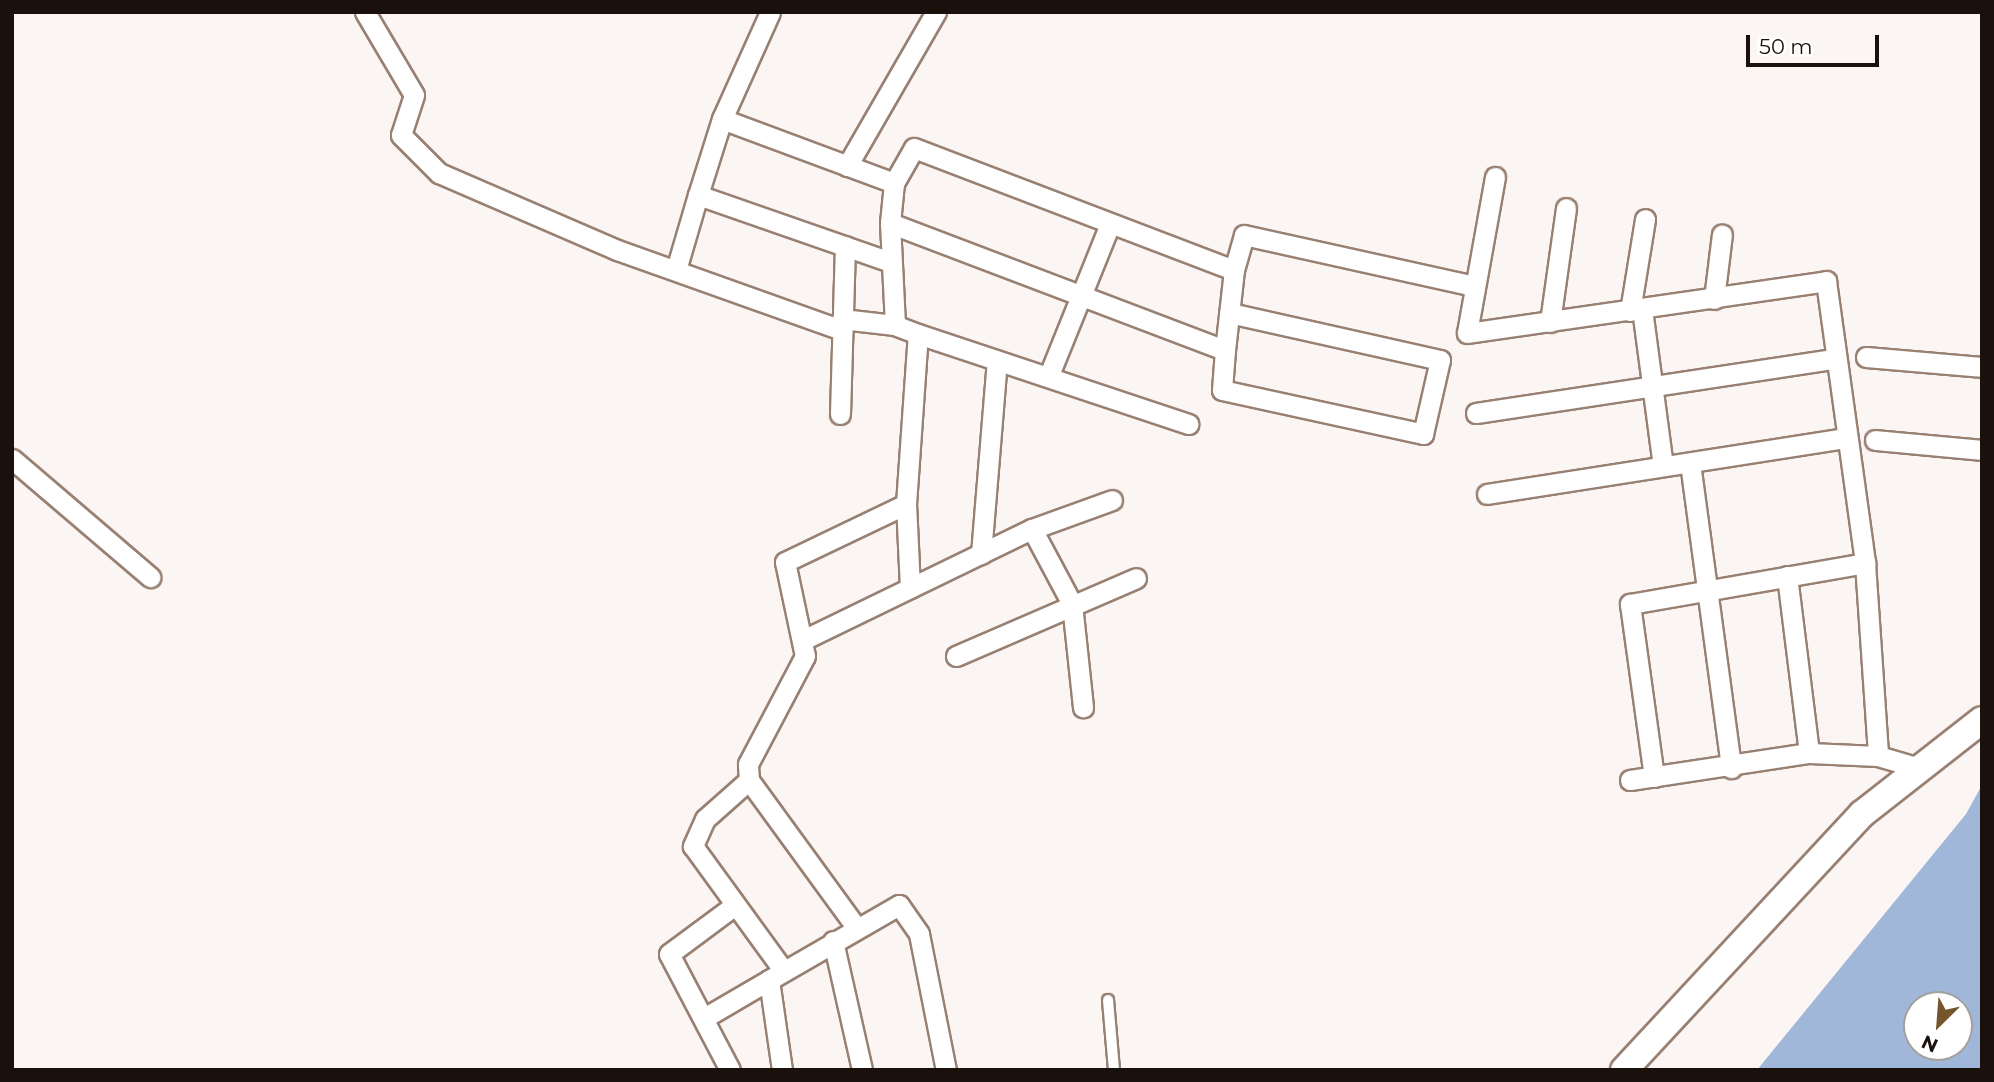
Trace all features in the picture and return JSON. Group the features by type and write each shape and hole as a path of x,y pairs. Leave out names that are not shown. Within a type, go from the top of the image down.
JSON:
{"street":[{"path":"365,12 414,95 401,135 439,173 676,270 842,324 895,325 997,361 1049,374 1188,424"},
{"path":"676,270 722,119 771,12"},
{"path":"847,166 936,12"},
{"path":"722,119 894,183"},
{"path":"895,325 890,262 894,183 914,148 1234,270"},
{"path":"1495,177 1467,333 1826,281 1845,438 1865,563 1878,756"},
{"path":"698,195 890,262"},
{"path":"1550,322 1566,208"},
{"path":"1645,219 1636,310 1653,387 1664,466"},
{"path":"890,223 1078,299 1225,350"},
{"path":"1049,374 1110,224"},
{"path":"1714,299 1722,234"},
{"path":"1229,313 1440,360 1423,434 1222,390 1225,350 1229,313 1234,270 1244,235 1474,286"},
{"path":"840,414 845,246"},
{"path":"910,588 906,504 918,334"},
{"path":"1866,357 1982,367"},
{"path":"1476,413 1835,359"},
{"path":"981,554 997,361"},
{"path":"1487,495 1845,438"},
{"path":"1875,440 1982,450"},
{"path":"12,459 150,577"},
{"path":"1690,463 1731,768"},
{"path":"803,640 1032,530 1112,499"},
{"path":"782,1070 776,975 736,905 693,846 705,819 749,780 753,746 801,670 803,640 785,562 906,504"},
{"path":"1032,530 1072,604 1083,707"},
{"path":"1654,777 1628,609 1640,597 1865,563"},
{"path":"1787,576 1809,753"},
{"path":"956,656 1136,578"},
{"path":"1624,1070 1862,814 1923,769 1982,720"},
{"path":"1630,780 1731,768 1809,753 1878,756 1923,769"},
{"path":"749,780 856,927"},
{"path":"730,1070 669,954 736,905"},
{"path":"704,1017 881,911 906,908 919,934 946,1070"},
{"path":"833,941 862,1070"}],"lane":[{"path":"1108,1000 1114,1070"}],"water":[{"path":"1982,785 1982,1070 1757,1070 1966,814"}]}
